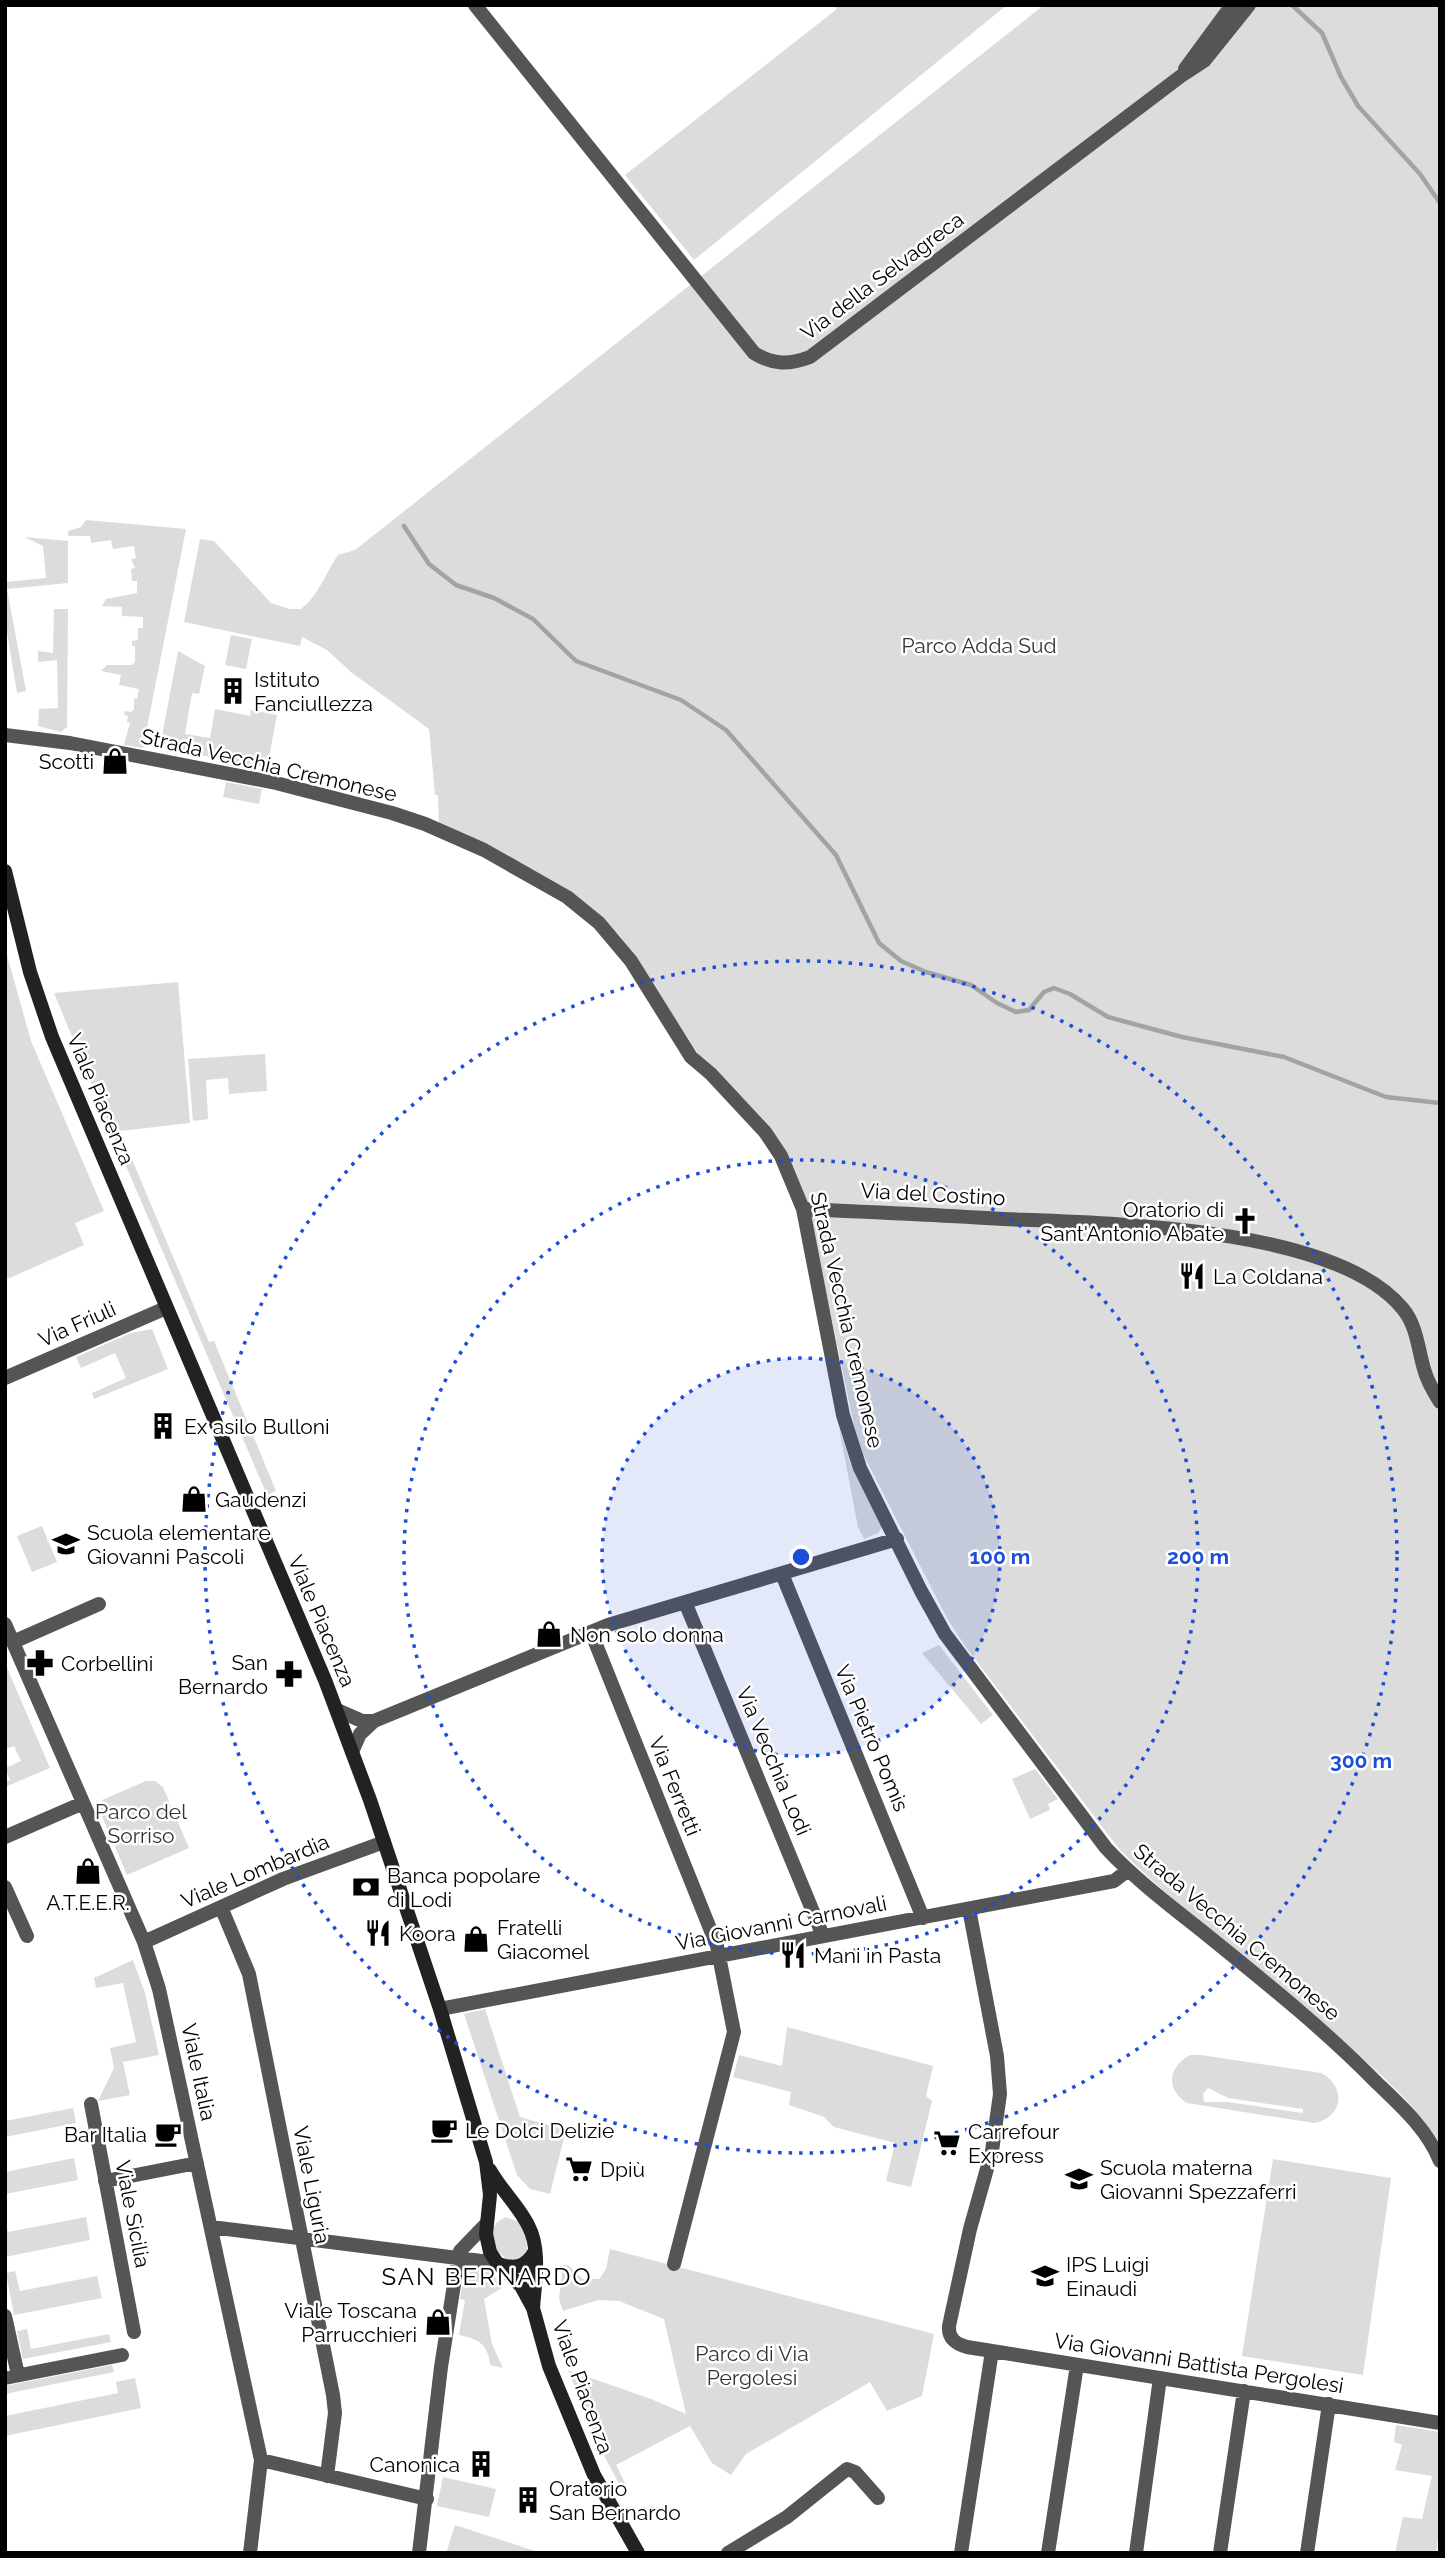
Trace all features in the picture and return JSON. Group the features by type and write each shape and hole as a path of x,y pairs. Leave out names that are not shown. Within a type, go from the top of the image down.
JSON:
{"street":[{"name":"Via della Selvagreca","path":"475,5 754,353 764,359 788,364 810,357 1204,61 1249,5"},
{"name":"Via della Selvagreca","path":"1181,76 1232,5"},
{"name":"Strada Vecchia Cremonese","path":"5,735 69,743 276,783 425,824 484,850 555,890 590,914 612,935 691,1057 711,1074 765,1132 781,1156 803,1209 849,1435 860,1468 945,1634 1106,1848 1127,1871 1262,1980 1359,2065 1413,2119 1440,2161"},
{"name":"Viale Piacenza","path":"5,871 40,1004 337,1710 384,1842 440,2009 486,2162 490,2195 486,2224"},
{"name":"Via del Costino","path":"803,1209 1093,1223 1180,1230 1228,1235 1327,1261 1385,1292 1404,1310 1412,1325 1424,1371 1440,1402"},
{"name":"Via Friuli","path":"5,1378 166,1308"},
{"path":"352,1752 360,1734 374,1721 591,1632 898,1539"},
{"name":"Via Pietro Pomis","path":"782,1574 923,1918"},
{"name":"Via Vecchia Lodi","path":"685,1602 824,1936"},
{"path":"13,1642 99,1604"},
{"name":"Viale Italia","path":"5,1623 144,1942 159,1989 261,2460 250,2553"},
{"name":"Via Ferretti","path":"591,1632 720,1956 734,2032 674,2264"},
{"path":"337,1710 362,1721 374,1721"},
{"path":"5,1837 83,1803"},
{"name":"Viale Lombardia","path":"144,1942 283,1879 384,1842"},
{"name":"Via Giovanni Carnovali","path":"440,2009 1114,1881 1127,1871"},
{"path":"5,1886 27,1936"},
{"name":"Viale Liguria","path":"221,1907 249,1975 335,2402 327,2476"},
{"name":"Via Giovanni Battista Pergolesi","path":"969,1909 997,2056 1000,2094 992,2151 970,2229 949,2326 953,2340 960,2346 1440,2423"},
{"name":"Viale Sicilia","path":"91,2105 134,2332"},
{"name":"Viale Piacenza","path":"486,2162 497,2183 519,2211"},
{"path":"105,2181 197,2163"},
{"path":"211,2227 458,2259 497,2263 507,2267 527,2263 535,2251 530,2227 519,2211 504,2211 486,2224 460,2251 458,2259 441,2367 419,2553"},
{"path":"486,2224 487,2244 497,2263"},
{"name":"Viale Piacenza","path":"533,2308 535,2251"},
{"name":"Viale Piacenza","path":"497,2263 521,2286 533,2308 549,2366 594,2475 638,2553"},
{"path":"5,2316 11,2377 122,2355"},
{"path":"961,2553 992,2351"},
{"path":"1048,2553 1077,2365"},
{"path":"1136,2553 1160,2378"},
{"path":"1220,2553 1244,2391"},
{"path":"1307,2553 1329,2404"},
{"path":"261,2460 426,2499"},
{"path":"728,2553 787,2517 847,2469 855,2472 878,2498"}],"green space":[{"path":"834,5 1007,5 694,260 625,175 837,9"},
{"name":"Parco Adda Sud","path":"1044,5 1440,5 1440,2143 1406,2099 1379,2073 1172,1898 1119,1849 965,1646 947,1618 863,1454 854,1425 811,1221 794,1174 699,1055 620,936 572,896 439,826 438,795 435,795 429,729 351,672 327,650 302,637 300,646 184,622 200,539 214,541 271,603 290,609 301,609 317,591 338,555 355,550"},
{"path":"86,520 186,529 143,748 124,745 130,723 127,722 128,716 124,715 125,711 131,712 134,709 134,698 137,699 139,689 119,685 121,675 101,671 107,665 132,665 135,662 135,646 132,646 132,641 138,640 138,628 143,628 143,617 122,616 122,607 102,606 106,599 137,593 137,581 132,581 131,569 135,568 131,559 136,558 134,546 113,549 111,540 91,543 90,536 68,536 68,531 81,527"},
{"path":"24,537 68,541 68,583 7,589 26,691 17,693 5,620 5,582 46,578 43,546"},
{"path":"54,609 68,609 67,727 61,732 38,726 39,709 58,708 57,660 38,662 38,651 53,653"},
{"path":"231,635 252,639 246,669 225,665"},
{"path":"178,651 205,666 199,694 192,693 185,734 210,738 215,709 250,716 251,710 277,715 267,768 160,747"},
{"path":"226,782 262,789 259,804 223,797"},
{"path":"5,948 31,1041 104,1211 75,1223 84,1245 5,1280"},
{"path":"178,982 190,1123 120,1131 209,1342 214,1341 276,1491 267,1495 54,993"},
{"path":"265,1054 267,1091 229,1094 228,1078 206,1080 208,1119 193,1121 188,1059"},
{"path":"152,1329 168,1369 94,1399 92,1393 126,1378 115,1353 81,1368 76,1357 131,1333"},
{"path":"839,1428 851,1465 882,1527 878,1533 864,1539 858,1527"},
{"path":"42,1526 57,1562 32,1572 17,1536"},
{"path":"939,1645 993,1715 981,1724 922,1653"},
{"path":"5,1663 50,1768 5,1787 5,1782 10,1780 5,1768 21,1761 14,1746 5,1749"},
{"path":"1035,1769 1058,1799 1048,1804 1050,1810 1030,1819 1012,1779"},
{"name":"Parco del Sorriso","path":"146,1781 155,1781 163,1787 189,1848 127,1875 98,1807 102,1800"},
{"path":"133,1960 145,1993 159,2055 123,2062 130,2095 98,2101 114,2068 110,2048 136,2042 123,1983 96,1988 94,1978"},
{"path":"485,2009 520,2117 566,2130 550,2194 530,2189 517,2175 464,2014"},
{"path":"787,2027 933,2066 926,2096 932,2101 911,2187 886,2181 895,2143 834,2127 824,2117 789,2105 791,2092 733,2077 739,2055 782,2066"},
{"path":"1190,2055 1201,2055 1321,2073 1335,2086 1338,2093 1336,2108 1324,2120 1314,2123 1187,2103 1172,2085 1174,2072","holes":["1208,2088 1228,2098 1303,2109 1303,2113 1228,2102 1204,2102 1203,2094"]},
{"path":"73,2108 76,2123 5,2137 5,2121"},
{"path":"74,2158 78,2180 5,2194 5,2172"},
{"path":"1273,2159 1391,2178 1363,2375 1242,2356"},
{"path":"86,2217 90,2240 5,2257 5,2222 8,2232"},
{"path":"506,2217 519,2222 526,2236 527,2250 519,2260 507,2260 496,2249 492,2230 497,2222"},
{"name":"Parco di Via Pergolesi","path":"610,2249 934,2334 922,2396 887,2411 870,2382 746,2454 731,2475 712,2463 690,2426 616,2465 628,2489 623,2491 600,2448 568,2370 686,2414 664,2319 619,2301 598,2300 563,2311 559,2299 563,2265 568,2265 583,2279 599,2279 606,2269"},
{"path":"475,2269 489,2271 498,2279 502,2288 484,2299 492,2344 503,2368 490,2365 485,2347 481,2344 472,2338 459,2335 465,2300 460,2299 462,2286 467,2275"},
{"path":"15,2271 20,2291 97,2276 102,2298 14,2315 6,2273"},
{"path":"27,2329 31,2349 109,2334 111,2342 23,2359 17,2331"},
{"path":"112,2365 114,2372 5,2394 5,2386"},
{"path":"135,2378 141,2408 5,2436 5,2416 118,2393 116,2382"},
{"path":"1396,2425 1440,2432 1440,2524 1436,2553 1395,2553 1403,2517 1422,2519 1432,2476 1395,2470 1402,2445 1394,2442"},
{"path":"443,2477 496,2489 489,2517 437,2506"},
{"path":"455,2525 541,2553 446,2553"}],"waterway":[{"path":"1292,5 1322,33 1341,77 1358,106 1420,174 1440,203"},
{"path":"404,526 429,564 456,585 494,598 533,619 576,661 681,700 726,730 836,855 879,943 901,961 926,972 971,985 1016,1012 1029,1010 1044,992 1054,988 1070,994 1108,1017 1182,1037 1284,1057 1386,1097 1440,1103"}],"place":[{"name":"Istituto Fanciullezza","path":"233,691"},
{"name":"Scotti","path":"115,761"},
{"name":"Oratorio di Sant'Antonio Abate","path":"1245,1221"},
{"name":"La Coldana","path":"1192,1276"},
{"name":"Ex asilo Bulloni","path":"163,1426"},
{"name":"Gaudenzi","path":"194,1499"},
{"name":"Scuola elementare Giovanni Pascoli","path":"66,1544"},
{"name":"Non solo donna","path":"549,1634"},
{"name":"Corbellini","path":"40,1663"},
{"name":"San Bernardo","path":"289,1674"},
{"name":"A.T.E.E.R.","path":"88,1871"},
{"name":"Banca popolare di Lodi","path":"366,1887"},
{"name":"Koora","path":"378,1933"},
{"name":"Fratelli Giacomel","path":"476,1939"},
{"name":"Mani in Pasta","path":"793,1955"},
{"name":"Le Dolci Delizie","path":"444,2130"},
{"name":"Bar Italia","path":"168,2134"},
{"name":"Carrefour Express","path":"947,2143"},
{"name":"Dpiù","path":"579,2169"},
{"name":"Scuola materna Giovanni Spezzaferri","path":"1079,2179"},
{"name":"IPS Luigi Einaudi","path":"1045,2276"},
{"name":"Viale Toscana Parrucchieri","path":"438,2322"},
{"name":"Canonica","path":"481,2464"},
{"name":"Oratorio San Bernardo","path":"528,2500"}],"district":[{"name":"SAN BERNARDO","path":"487,2276"}]}
